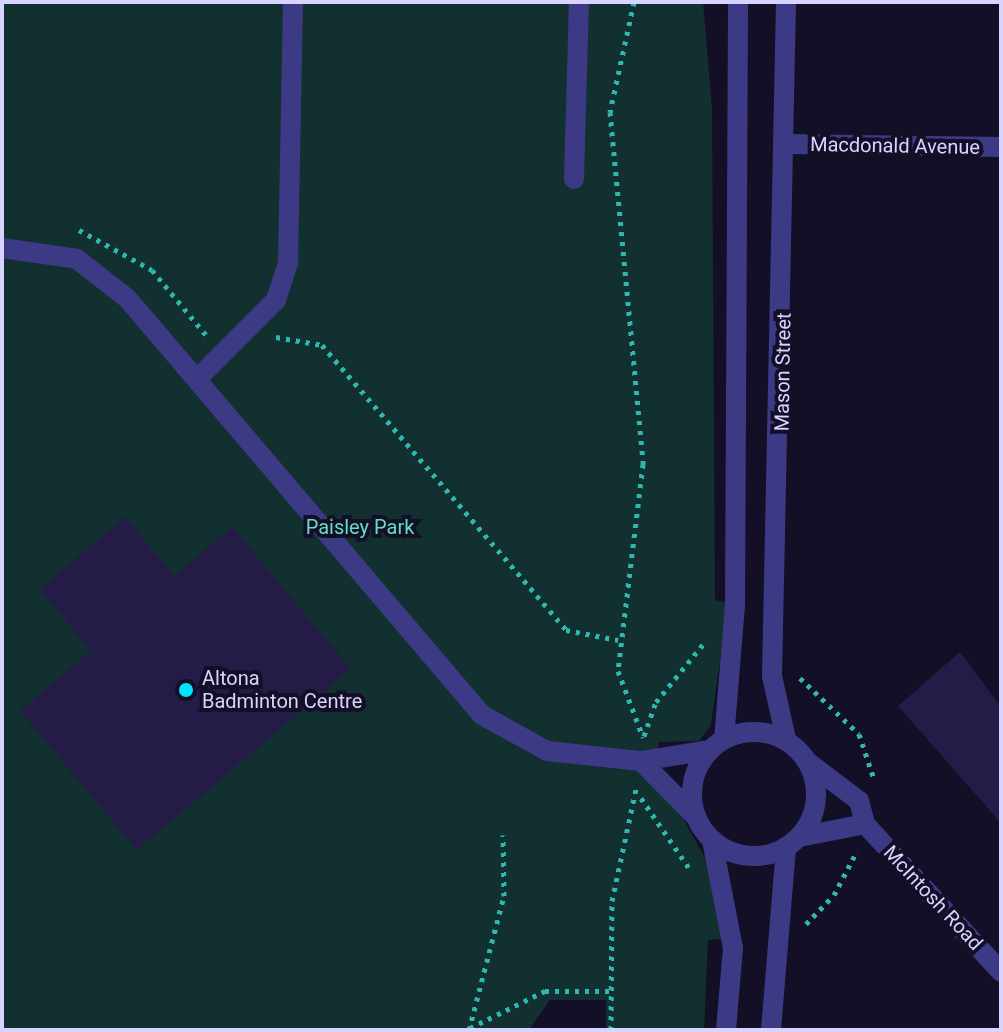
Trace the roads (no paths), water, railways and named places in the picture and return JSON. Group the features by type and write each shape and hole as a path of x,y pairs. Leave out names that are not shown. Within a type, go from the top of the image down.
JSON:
{"street":[{"path":"199,377 250,332 276,300 288,262 293,2"},
{"path":"574,179 579,2"},
{"path":"696,817 692,788 717,744 735,605 738,2"},
{"name":"Mason Street","path":"786,2 788,144 772,676 786,739"},
{"name":"Macdonald Avenue","path":"788,144 1001,147"},
{"path":"2,248 77,259 127,298 199,377 482,715 547,751 639,771 696,817 712,840 733,948 726,1030"},
{"path":"639,771 755,731 786,739 809,763 817,793 793,842 771,1030"},
{"name":"McIntosh Road","path":"809,763 859,801 865,824 1001,972"},
{"path":"712,840 740,855 865,824"}],"place":[{"name":"Altona Badminton Centre","path":"186,690"}],"park label":[{"name":"Paisley Park","path":"360,527"}]}
